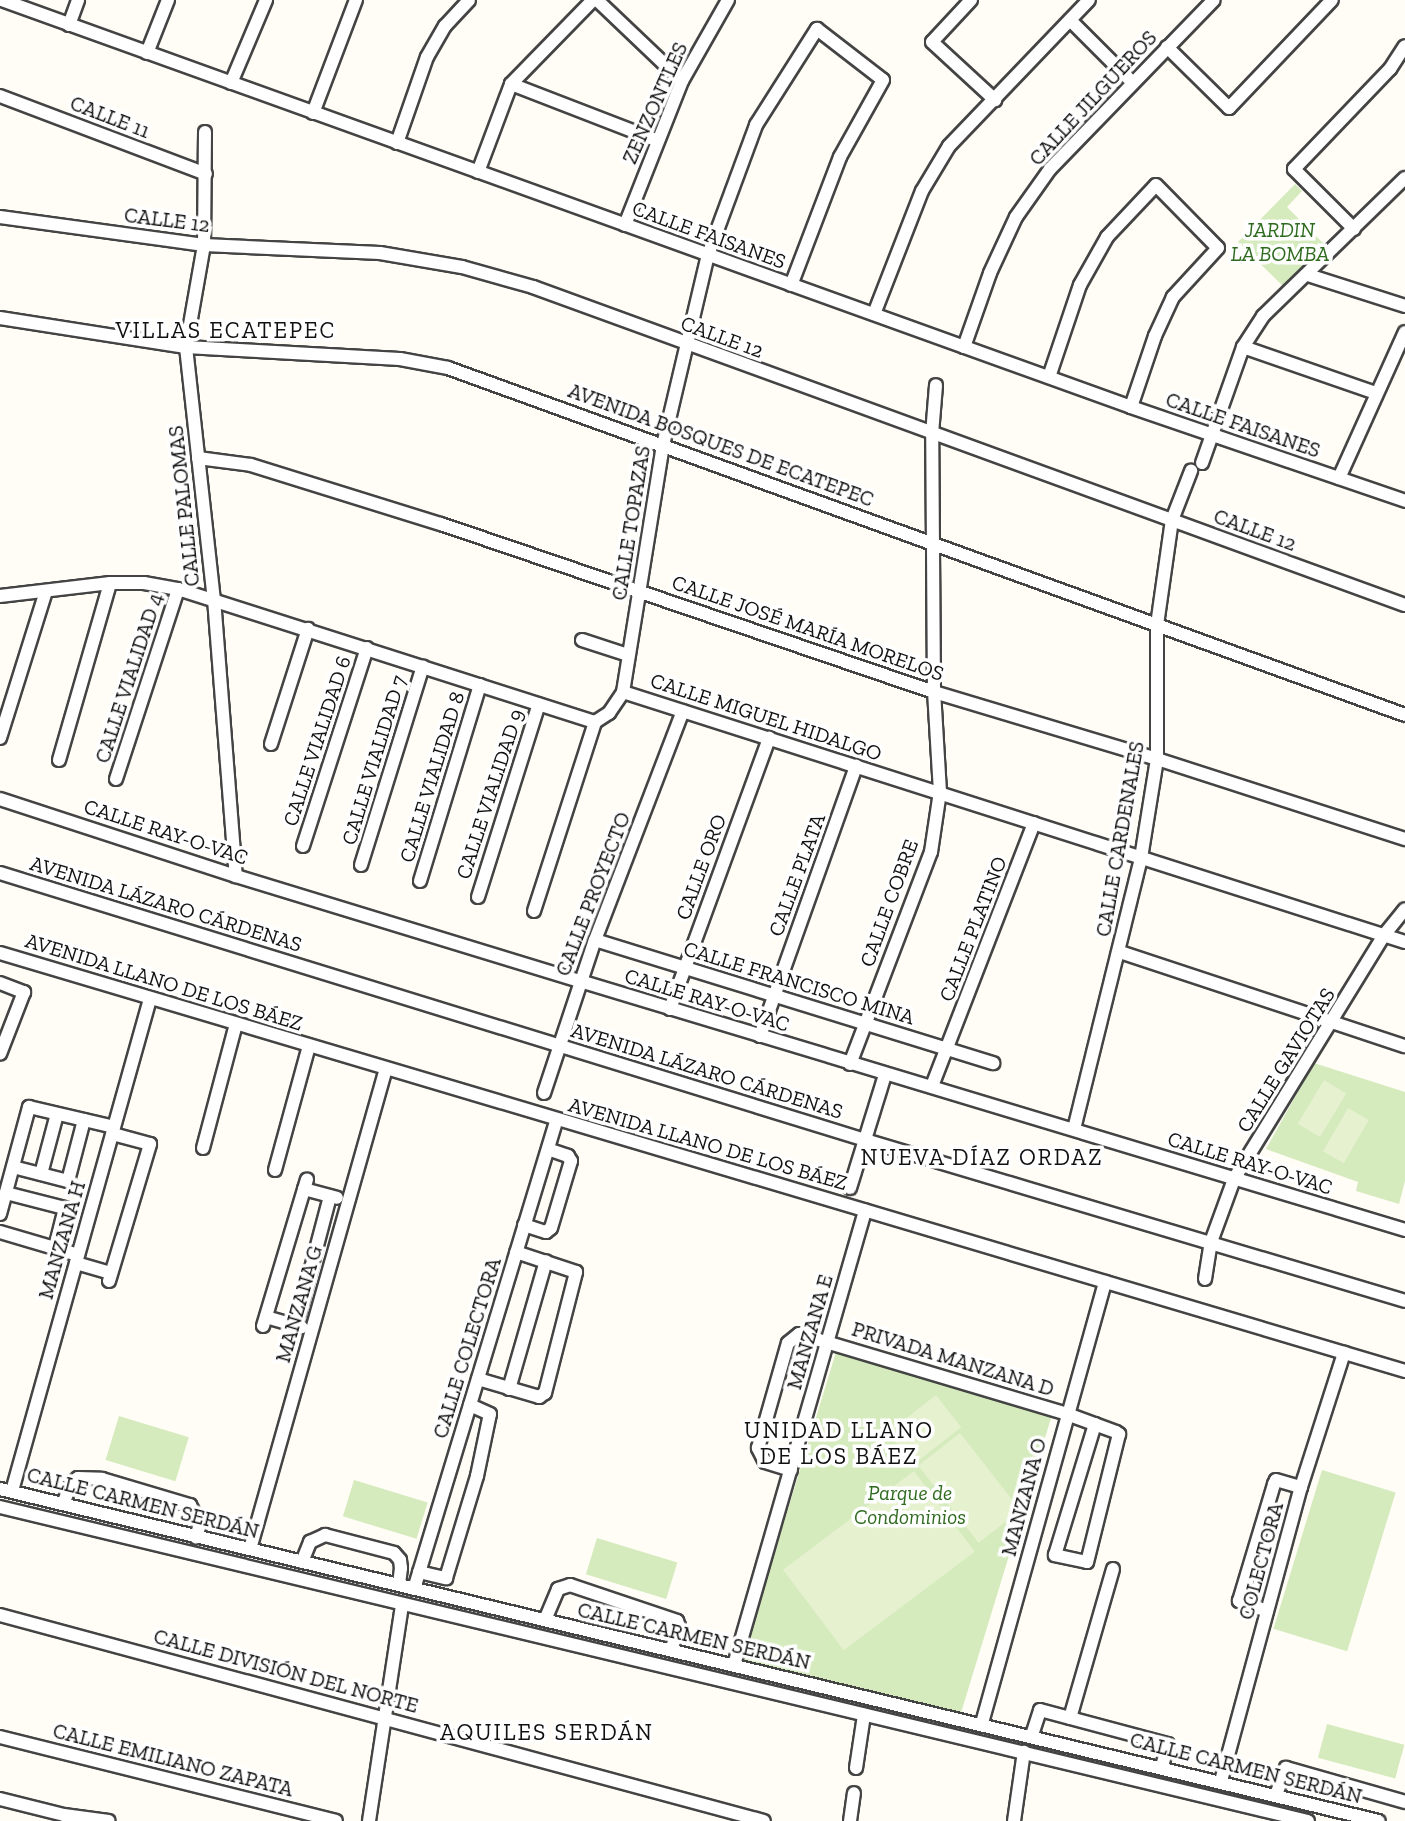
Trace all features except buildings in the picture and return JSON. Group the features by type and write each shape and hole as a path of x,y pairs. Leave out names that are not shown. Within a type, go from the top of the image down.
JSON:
{"street":[{"name":"CALLE FAISANES","path":"2,0 1212,436 1405,501"},
{"path":"69,25 78,0"},
{"path":"147,53 168,0"},
{"path":"231,83 266,0"},
{"path":"313,113 356,0"},
{"path":"397,143 427,57 445,26 469,0"},
{"path":"478,172 511,84 595,0 681,81"},
{"name":"ZENZONTLES","path":"625,225 681,81 728,0"},
{"path":"971,0 932,42 995,100"},
{"path":"874,314 922,191 949,146 1089,0"},
{"name":"CALLE JILGUEROS","path":"964,347 990,273 1016,217 1050,169 1214,0"},
{"path":"1167,47 1228,108 1332,0"},
{"path":"1070,20 1132,82"},
{"name":"CALLE TOPAZAS","path":"623,692 663,445 708,255 756,125 817,29 883,80 840,157 791,285"},
{"path":"1354,229 1294,169 1390,69 1405,46"},
{"path":"511,84 656,140"},
{"name":"CALLE 11","path":"0,96 206,174"},
{"name":"CALLE PALOMAS","path":"205,132 204,245 186,347 214,599 236,876"},
{"path":"1202,463 1242,347 1263,316 1308,275 1405,177"},
{"path":"1049,377 1080,285 1107,237 1156,185 1218,248 1173,297 1155,335 1132,407"},
{"name":"CALLE 12","path":"0,216 204,245 380,253 461,267 533,287 1405,604"},
{"path":"1308,275 1405,306"},
{"name":"AVENIDA BOSQUES DE ECATEPEC","path":"0,318 186,347 400,359 448,368 1405,715"},
{"path":"1339,478 1405,332"},
{"path":"1242,347 1376,393"},
{"path":"936,385 932,434 934,692 940,792"},
{"name":"CALLE JOSÉ MARÍA MORELOS","path":"198,458 251,464 639,590 934,692 1157,759 1405,839"},
{"name":"CALLE CARDENALES","path":"1074,1129 1120,952 1141,858 1157,759 1157,625 1172,520 1191,471"},
{"path":"59,760 110,583"},
{"path":"0,596 110,583 144,583 178,589 595,722 534,911"},
{"name":"CALLE VIALIDAD 4","path":"116,779 178,589"},
{"path":"0,738 46,591"},
{"path":"271,744 308,629"},
{"path":"582,640 628,655"},
{"name":"CALLE VIALIDAD 6","path":"303,846 367,649"},
{"name":"CALLE VIALIDAD 7","path":"361,865 423,666"},
{"name":"CALLE VIALIDAD 8","path":"420,881 480,685"},
{"name":"CALLE MIGUEL HIDALGO","path":"595,722 609,713 623,692 1405,942"},
{"name":"CALLE VIALIDAD 9","path":"478,897 539,704"},
{"name":"CALLE PROYECTO","path":"544,1093 580,981 683,711"},
{"name":"CALLE ORO","path":"670,1009 769,738"},
{"name":"CALLE PLATA","path":"760,1036 856,766"},
{"name":"CALLE COBRE","path":"850,1064 931,852 940,792"},
{"name":"CALLE RAY-O-VAC","path":"0,799 236,876 1405,1230"},
{"name":"CALLE PLATINO","path":"932,1086 1034,823"},
{"name":"AVENIDA LÁZARO CÁRDENAS","path":"0,873 865,1140 1405,1301"},
{"name":"CALLE GAVIOTAS","path":"1205,1279 1211,1242 1234,1179 1333,1022 1384,935 1405,909"},
{"name":"CALLE FRANCISCO MINA","path":"595,940 993,1063"},
{"path":"1120,952 1405,1046"},
{"name":"AVENIDA LLANO DE LOS BÁEZ","path":"0,953 1405,1371"},
{"path":"0,983 24,992 0,1054"},
{"name":"MANZANA H","path":"6,1490 77,1259 150,999"},
{"path":"203,1148 236,1024"},
{"path":"275,1170 309,1046"},
{"name":"MANZANA G","path":"250,1549 386,1069"},
{"path":"850,1188 886,1075"},
{"path":"0,1214 29,1107 84,1120 150,1144 110,1277 55,1248 0,1232"},
{"path":"41,1174 57,1114"},
{"name":"CALLE COLECTORA","path":"414,1588 557,1119"},
{"path":"13,1167 68,1181 84,1120"},
{"path":"524,1226 546,1232 551,1228 571,1161 568,1156 548,1149"},
{"path":"312,1330 296,1325 265,1322 305,1184 348,1201"},
{"path":"6,1193 65,1208 55,1248"},
{"path":"296,1325 330,1196"},
{"name":"MANZANA E","path":"734,1665 865,1211"},
{"path":"478,1379 538,1397 545,1393 576,1276 573,1270 516,1252"},
{"path":"509,1389 546,1261"},
{"name":"MANZANA O","path":"982,1723 1105,1282"},
{"name":"PRIVADA MANZANA D","path":"791,1470 765,1462 758,1448 788,1343 799,1335 828,1341 1067,1414 1095,1424 1120,1436 1087,1562 1055,1555 1095,1424"},
{"name":"COLECTORA","path":"1221,1781 1301,1487 1344,1353"},
{"path":"419,1572 446,1577 473,1489 490,1414 470,1405"},
{"path":"63,1504 71,1484 78,1478 102,1479 190,1505 200,1524 196,1537"},
{"path":"1267,1611 1239,1601 1274,1483 1280,1481 1301,1487"},
{"name":"CALLE CARMEN SERDÁN","path":"6,1490 1032,1735 1379,1821"},
{"name":"CALLE CARMEN SERDÁN","path":"0,1507 1308,1821"},
{"path":"302,1562 310,1542 325,1535 394,1553 400,1560 399,1585"},
{"path":"1070,1718 1113,1569"},
{"path":"545,1620 558,1589 570,1585 677,1621 679,1626 671,1650"},
{"path":"369,1821 402,1605"},
{"name":"CALLE DIVISIÓN DEL NORTE","path":"0,1615 764,1821"},
{"path":"1032,1735 1040,1710 1168,1744 1162,1767"},
{"path":"856,1768 864,1715"},
{"name":"CALLE EMILIANO ZAPATA","path":"0,1737 336,1821"},
{"path":"1014,1821 1024,1752"},
{"path":"1276,1795 1286,1768 1405,1802"},
{"path":"850,1821 853,1793"},
{"path":"0,1799 64,1815 109,1821"}],"green space":[{"name":"JARDIN LA BOMBA","path":"1295,184 1302,191 1287,207 1326,246 1285,288 1238,242"},
{"path":"1314,1063 1405,1092 1405,1181 1399,1204 1356,1191 1358,1182 1266,1149"},
{"path":"1324,1080 1346,1093 1320,1137 1298,1124"},
{"path":"1348,1108 1369,1120 1344,1163 1323,1151"},
{"name":"Parque de Condominios","path":"836,1352 1051,1418 957,1726 742,1660"},
{"path":"936,1395 961,1427 913,1465 888,1433"},
{"path":"119,1416 189,1437 175,1481 106,1460"},
{"path":"960,1433 1020,1510 979,1543 918,1466"},
{"path":"1322,1470 1396,1493 1347,1651 1273,1629"},
{"path":"914,1471 975,1552 844,1650 783,1570"},
{"path":"354,1480 428,1503 417,1539 343,1516"},
{"path":"597,1538 677,1563 666,1599 586,1574"},
{"path":"1327,1724 1404,1745 1395,1779 1318,1758"}],"district":[{"name":"VILLAS ECATEPEC","path":"226,330"},
{"name":"NUEVA DÍAZ ORDAZ","path":"982,1157"},
{"name":"UNIDAD LLANO DE LOS BÁEZ","path":"839,1443"},
{"name":"AQUILES SERDÁN","path":"547,1732"}]}
